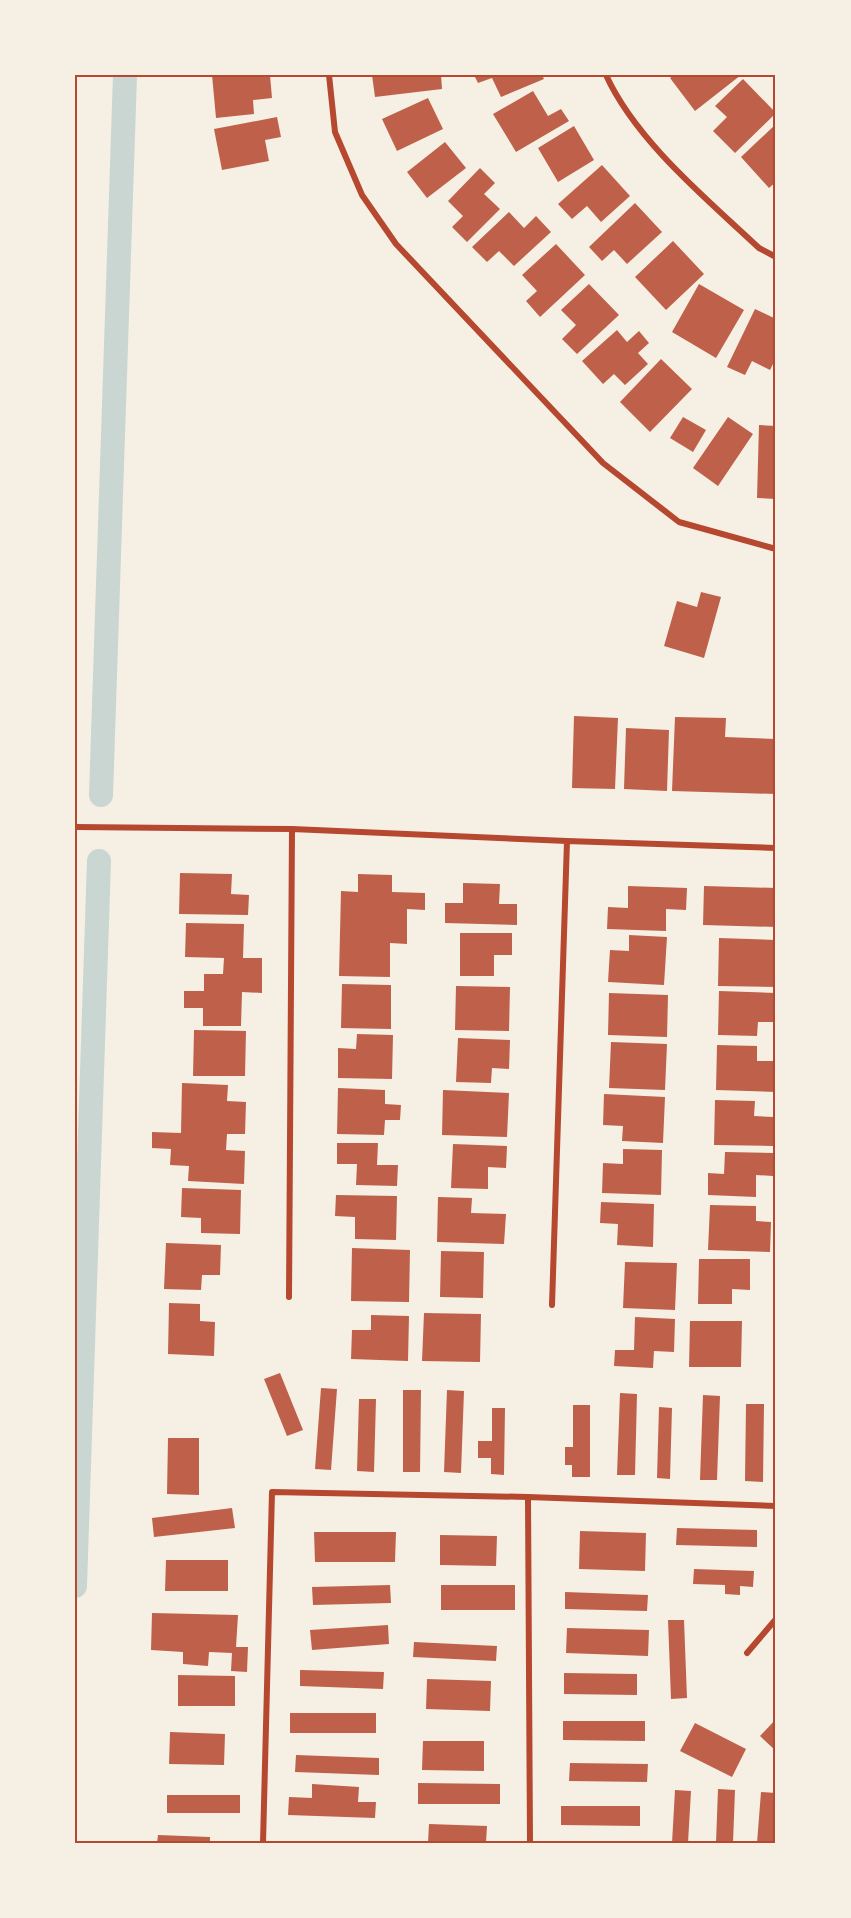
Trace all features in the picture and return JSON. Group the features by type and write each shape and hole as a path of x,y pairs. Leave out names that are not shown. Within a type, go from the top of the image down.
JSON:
{"street":[{"path":"328,75 336,132 362,195 396,244 579,438 603,463 679,522 776,549"},
{"path":"606,75 613,90 657,151 759,248 776,257"},
{"path":"75,827 292,829 567,842 776,848"},
{"path":"289,1297 292,829"},
{"path":"552,1305 567,842"},
{"path":"263,1843 272,1492 528,1497 776,1506"},
{"path":"528,1497 530,1843"},
{"path":"747,1653 776,1619"}],"building":[{"path":"212,75 270,75 272,98 253,100 254,114 216,118"},
{"path":"372,75 441,75 442,89 375,97"},
{"path":"474,75 542,75 544,79 501,97 492,78 478,83"},
{"path":"674,75 741,75 695,111 670,78"},
{"path":"743,79 776,113 735,153 713,131 727,117 715,106"},
{"path":"533,91 548,116 561,109 569,121 516,152 493,114"},
{"path":"428,98 443,129 397,151 382,119"},
{"path":"277,117 281,137 265,140 269,161 222,170 214,129"},
{"path":"776,124 776,182 769,188 741,157"},
{"path":"574,126 594,160 558,182 538,148"},
{"path":"445,142 466,168 427,198 407,172"},
{"path":"602,165 630,196 601,222 587,206 572,219 558,204"},
{"path":"480,168 495,183 484,194 500,209 467,242 452,227 463,216 448,201"},
{"path":"635,203 662,232 627,264 614,250 602,261 589,247"},
{"path":"509,212 524,228 536,216 551,232 514,266 499,251 487,262 472,247"},
{"path":"673,241 704,274 666,310 635,277"},
{"path":"556,244 585,275 540,317 526,301 537,291 522,275"},
{"path":"589,284 619,315 577,354 562,339 576,325 561,310"},
{"path":"699,284 744,310 716,358 672,332"},
{"path":"755,309 776,319 776,358 770,370 752,361 745,375 727,367"},
{"path":"617,330 627,342 639,331 649,343 638,353 648,364 625,385 614,374 603,384 582,361"},
{"path":"661,359 692,389 650,432 620,402"},
{"path":"683,417 706,430 693,452 670,438"},
{"path":"728,417 753,434 718,486 693,468"},
{"path":"759,425 776,426 776,499 757,498"},
{"path":"701,592 721,597 704,658 664,646 677,601 697,607"},
{"path":"574,716 618,718 615,789 572,788"},
{"path":"675,717 726,718 725,737 776,739 775,794 672,791"},
{"path":"626,728 669,730 667,791 624,789"},
{"path":"180,873 232,874 231,894 249,895 248,915 179,914"},
{"path":"358,874 392,875 392,892 425,893 425,910 407,909 407,944 390,943 390,977 339,976 341,891 358,892"},
{"path":"463,883 500,884 499,904 517,904 517,925 445,923 445,903 463,903"},
{"path":"628,886 687,888 686,910 666,909 666,931 607,929 608,907 628,908"},
{"path":"704,886 776,888 776,927 703,925"},
{"path":"186,923 244,924 243,958 262,958 262,993 242,992 241,1026 203,1026 203,1008 184,1008 184,991 204,991 204,974 223,974 224,958 185,957"},
{"path":"460,933 512,933 512,955 494,955 494,976 460,976"},
{"path":"629,935 667,937 664,985 608,982 610,950 629,951"},
{"path":"719,938 776,940 776,987 718,986"},
{"path":"342,984 391,985 391,1029 341,1028"},
{"path":"456,986 510,987 509,1031 455,1030"},
{"path":"719,991 776,993 776,1022 758,1022 757,1036 718,1035"},
{"path":"609,993 668,995 667,1037 608,1035"},
{"path":"194,1030 246,1031 245,1076 193,1076"},
{"path":"357,1034 393,1035 392,1079 338,1078 338,1048 356,1049"},
{"path":"458,1038 510,1040 509,1069 492,1068 491,1083 456,1082"},
{"path":"611,1042 667,1044 665,1090 609,1088"},
{"path":"717,1045 757,1046 757,1061 776,1061 776,1092 716,1090"},
{"path":"182,1083 228,1085 227,1101 246,1102 245,1134 227,1134 226,1150 245,1151 244,1184 188,1181 189,1166 170,1165 171,1149 152,1148 152,1132 181,1133"},
{"path":"338,1088 385,1090 385,1104 401,1105 400,1120 385,1120 384,1135 337,1134"},
{"path":"443,1090 509,1093 507,1137 442,1135"},
{"path":"604,1094 665,1097 663,1143 622,1141 623,1126 603,1125"},
{"path":"715,1100 755,1101 754,1116 774,1117 773,1146 714,1145"},
{"path":"337,1143 378,1143 377,1165 398,1165 397,1186 356,1185 357,1164 337,1164"},
{"path":"453,1144 507,1146 506,1168 488,1167 488,1189 451,1188"},
{"path":"623,1149 662,1150 661,1195 602,1193 603,1163 623,1164"},
{"path":"725,1152 773,1153 773,1176 756,1175 756,1197 708,1195 708,1173 724,1174"},
{"path":"182,1188 241,1190 240,1234 201,1233 201,1218 181,1217"},
{"path":"336,1195 397,1196 396,1240 355,1239 355,1217 335,1216"},
{"path":"438,1197 472,1198 471,1213 506,1214 504,1244 437,1242"},
{"path":"601,1202 654,1204 653,1247 617,1245 618,1224 600,1223"},
{"path":"710,1205 756,1206 756,1221 771,1222 770,1252 708,1250"},
{"path":"166,1243 221,1245 220,1275 202,1275 201,1290 164,1289"},
{"path":"352,1248 410,1250 409,1302 351,1301"},
{"path":"441,1251 484,1252 483,1298 440,1297"},
{"path":"699,1259 750,1259 750,1290 732,1289 732,1304 698,1304"},
{"path":"625,1262 677,1263 675,1310 623,1308"},
{"path":"169,1303 200,1304 200,1321 215,1322 214,1356 168,1354"},
{"path":"424,1313 481,1314 480,1362 422,1361"},
{"path":"371,1315 409,1316 408,1361 351,1359 352,1330 371,1330"},
{"path":"635,1317 675,1319 674,1352 654,1351 653,1368 614,1366 615,1350 634,1350"},
{"path":"690,1321 742,1321 741,1367 689,1367"},
{"path":"280,1373 303,1430 287,1436 264,1379"},
{"path":"321,1388 337,1389 331,1470 315,1469"},
{"path":"403,1390 421,1390 420,1472 403,1472"},
{"path":"447,1390 464,1391 461,1473 444,1472"},
{"path":"620,1393 637,1394 635,1475 617,1475"},
{"path":"703,1395 720,1396 717,1480 700,1480"},
{"path":"359,1399 376,1399 374,1472 357,1471"},
{"path":"746,1404 764,1404 763,1482 745,1481"},
{"path":"573,1405 590,1405 590,1477 572,1477 572,1465 565,1465 565,1447 573,1447"},
{"path":"659,1407 672,1408 670,1479 657,1478"},
{"path":"492,1408 505,1408 504,1475 491,1474 491,1458 478,1458 478,1441 492,1441"},
{"path":"168,1438 199,1438 199,1495 167,1494"},
{"path":"232,1508 235,1528 154,1537 152,1518"},
{"path":"677,1528 757,1530 757,1547 676,1545"},
{"path":"580,1531 646,1533 645,1571 579,1569"},
{"path":"314,1532 396,1532 395,1562 315,1562"},
{"path":"440,1535 497,1536 496,1566 440,1565"},
{"path":"166,1560 228,1560 228,1591 165,1591"},
{"path":"694,1569 754,1571 753,1587 740,1586 740,1595 725,1594 725,1585 693,1584"},
{"path":"390,1585 391,1603 313,1605 312,1587"},
{"path":"441,1585 515,1585 515,1610 441,1610"},
{"path":"565,1592 648,1595 647,1611 565,1609"},
{"path":"152,1613 238,1615 236,1647 248,1647 247,1672 231,1671 232,1653 209,1652 208,1666 183,1664 183,1652 151,1650"},
{"path":"668,1620 684,1620 687,1698 671,1699"},
{"path":"388,1625 389,1644 312,1650 310,1630"},
{"path":"567,1628 649,1630 648,1656 566,1653"},
{"path":"414,1642 497,1646 496,1661 413,1657"},
{"path":"300,1670 384,1672 383,1689 300,1686"},
{"path":"564,1673 637,1674 637,1695 564,1694"},
{"path":"178,1675 235,1676 235,1706 178,1706"},
{"path":"427,1679 491,1681 490,1711 426,1709"},
{"path":"290,1713 376,1713 376,1733 290,1733"},
{"path":"776,1719 776,1751 760,1736"},
{"path":"563,1721 645,1721 645,1741 563,1740"},
{"path":"695,1723 746,1749 732,1777 680,1751"},
{"path":"170,1732 225,1734 224,1765 169,1764"},
{"path":"423,1741 484,1741 484,1771 422,1770"},
{"path":"296,1755 379,1758 379,1775 295,1772"},
{"path":"570,1763 648,1764 647,1782 569,1781"},
{"path":"418,1783 500,1784 500,1804 418,1804"},
{"path":"312,1784 359,1787 358,1802 376,1802 375,1818 288,1815 289,1797 312,1798"},
{"path":"718,1789 735,1790 733,1843 716,1843"},
{"path":"675,1790 691,1791 688,1843 672,1843"},
{"path":"761,1792 776,1793 774,1843 757,1843"},
{"path":"167,1795 240,1795 240,1813 167,1813"},
{"path":"561,1806 640,1806 640,1826 561,1825"},
{"path":"429,1824 487,1826 486,1843 428,1843"},
{"path":"158,1835 210,1837 210,1843 157,1843"}],"waterway":[{"path":"101,795 125,75"},
{"path":"75,1586 99,861"}]}
